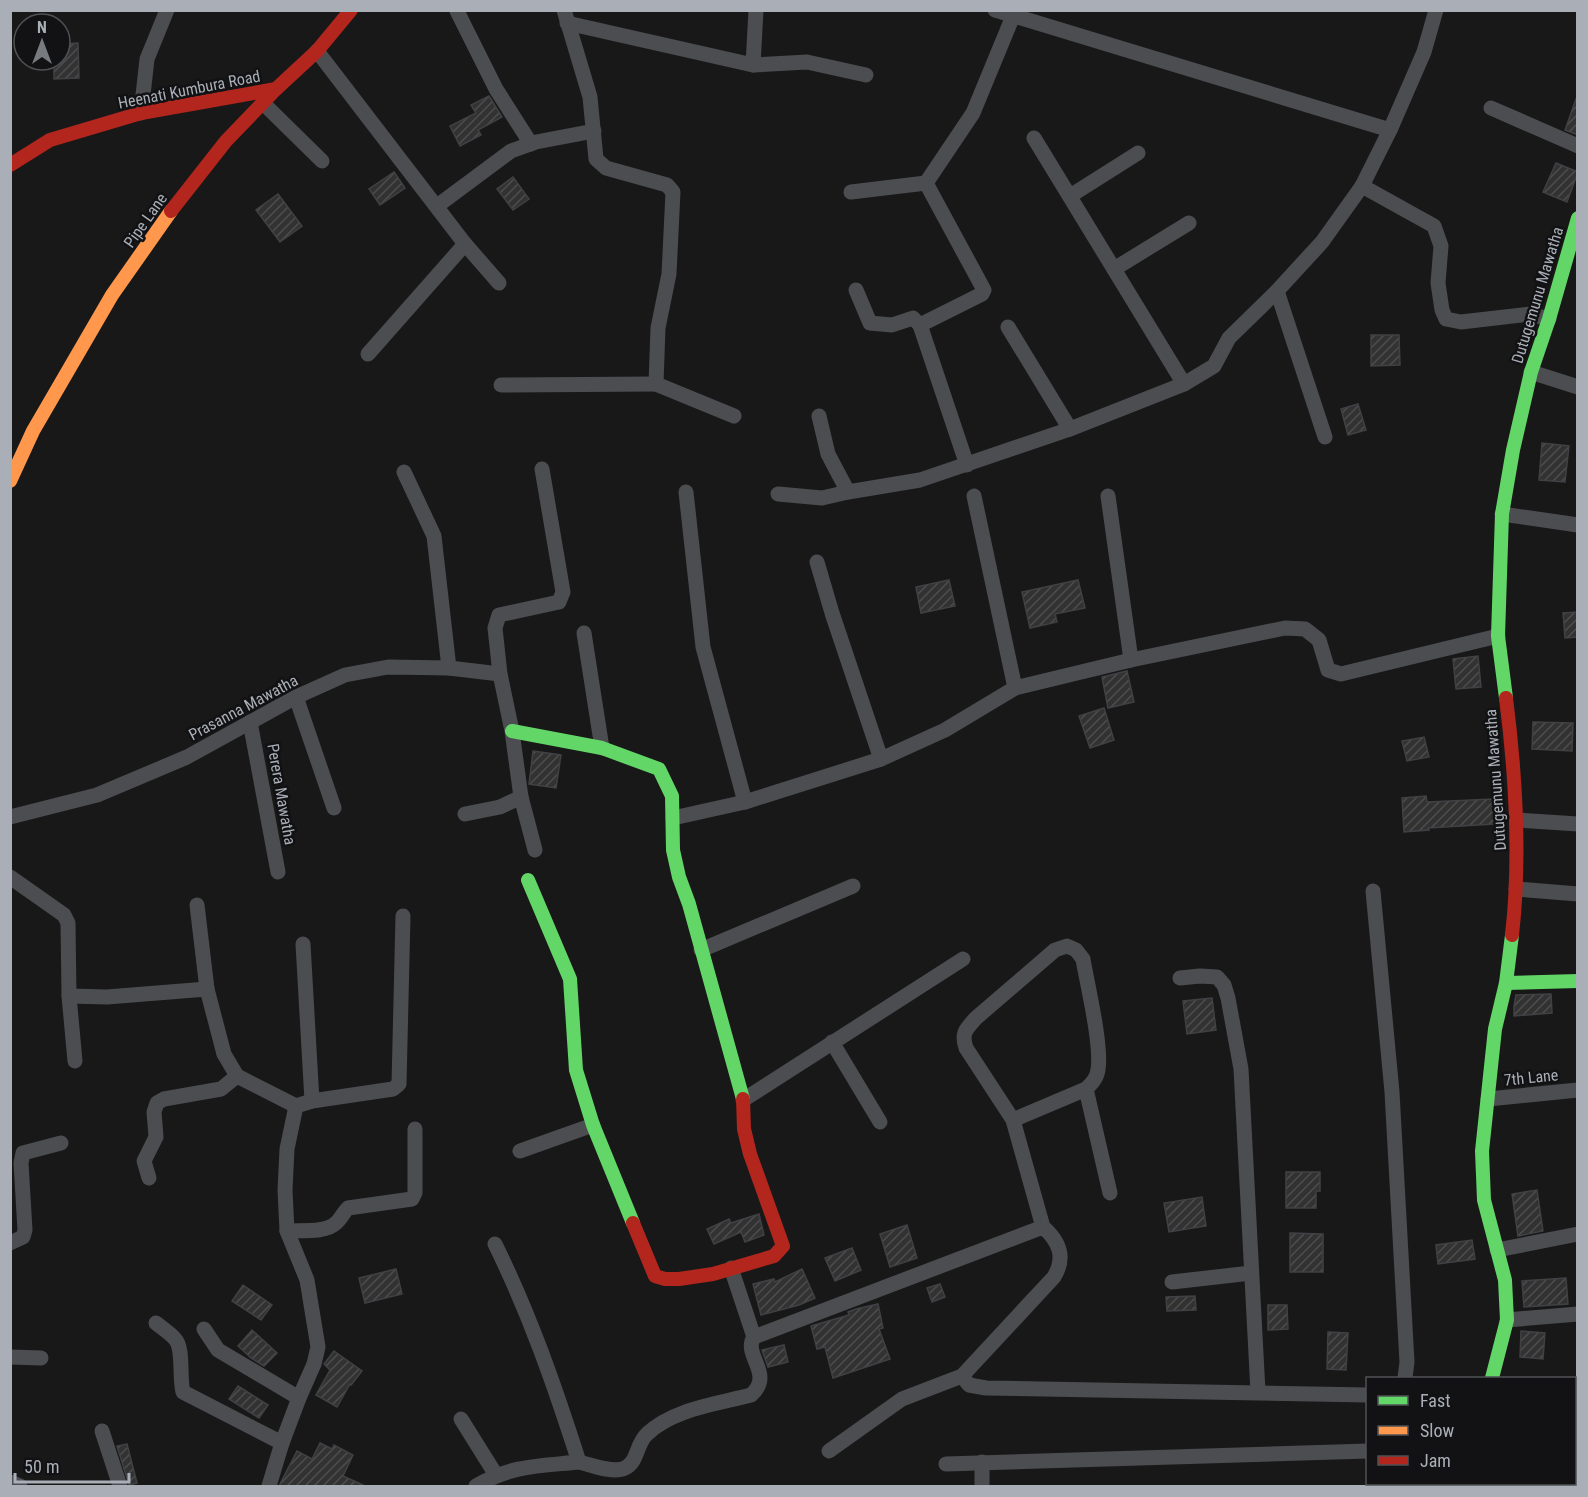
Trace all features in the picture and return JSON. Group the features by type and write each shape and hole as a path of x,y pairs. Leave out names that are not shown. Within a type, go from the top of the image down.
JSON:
{"street":[{"path":"141,112 147,59 167,10"},
{"name":"Pipe Lane","path":"10,481 33,431 112,295 182,195 226,141 276,89 317,51 351,10"},
{"path":"457,10 496,89 531,144"},
{"path":"753,65 756,10"},
{"path":"995,10 1390,130"},
{"path":"778,494 822,498 920,480 1070,429 1185,384 1214,366 1229,338 1322,242 1362,186 1390,130 1424,52 1436,10"},
{"path":"851,192 926,183 973,112 1013,16"},
{"path":"566,17 753,65 807,62 866,75"},
{"path":"566,17 590,97 596,159 606,168 667,185 673,192 669,274 658,328 656,384"},
{"path":"317,51 465,244 499,283"},
{"name":"Heenati Kumbura Road","path":"10,165 50,140 141,112 276,89"},
{"path":"263,103 322,161"},
{"path":"1491,108 1578,146"},
{"path":"437,206 511,150 594,131"},
{"path":"1034,138 1185,384"},
{"path":"1070,196 1138,153"},
{"path":"920,326 982,294 984,290 926,183"},
{"path":"1362,186 1434,226 1441,246 1438,283 1442,310 1446,319 1461,322 1530,314 1549,319"},
{"name":"Dutugemunu Mawatha","path":"1492,1377 1507,1320 1505,1280 1484,1200 1482,1151 1495,1029 1506,983 1516,889 1518,820 1510,728 1498,636 1503,514 1513,450 1531,372 1549,319 1577,220"},
{"path":"1114,270 1189,223"},
{"path":"368,354 465,244"},
{"path":"856,290 870,323 892,325 912,318 920,326 967,465"},
{"path":"1277,291 1325,437"},
{"path":"1008,327 1070,429"},
{"path":"1531,372 1578,387"},
{"path":"501,385 656,384 734,416"},
{"path":"819,416 828,454 848,492"},
{"path":"535,850 521,797 512,731 500,674 495,628 499,615 559,602 563,591 542,469"},
{"path":"404,472 434,536 449,668"},
{"path":"686,492 703,647 745,802"},
{"path":"974,496 1015,688"},
{"path":"1108,496 1131,660"},
{"path":"1503,514 1578,525"},
{"path":"817,562 881,759"},
{"path":"673,818 745,802 881,759 945,730 1015,688 1131,660 1285,628 1305,629 1319,640 1328,670 1341,674 1498,636"},
{"path":"584,633 602,748"},
{"name":"Prasanna Mawatha","path":"10,817 97,795 187,757 296,697 345,675 388,667 449,668 500,674"},
{"path":"296,697 334,808"},
{"name":"Perera Mawatha","path":"250,722 278,872"},
{"path":"512,731 602,748 659,769 672,796 674,850 679,877 689,904 743,1100 744,1130 750,1154 783,1246 774,1256 678,1280 661,1280 655,1276 593,1125 576,1070 570,979 528,880"},
{"path":"465,814 500,807 521,797"},
{"path":"1518,820 1578,824"},
{"path":"10,877 64,915 68,923 69,996 75,1061"},
{"path":"701,950 853,886"},
{"path":"1516,889 1578,894"},
{"path":"1373,891 1392,1092 1407,1362 1405,1377"},
{"path":"196,905 207,989 224,1054 237,1076 296,1106 312,1101 393,1089 399,1084 403,916"},
{"path":"303,944 312,1101"},
{"path":"829,1451 902,1399 962,1376 1059,1269 1059,1245 1043,1227 1013,1120 966,1048 963,1038 976,1018 1055,950 1067,946 1076,950 1083,959 1098,1048 1098,1073 1086,1089 1013,1120"},
{"path":"743,1100 963,959"},
{"path":"1180,978 1217,977 1224,985 1228,998 1241,1070 1258,1392"},
{"path":"1506,983 1578,981"},
{"path":"69,996 107,997 207,989"},
{"path":"832,1042 880,1122"},
{"path":"149,1178 144,1161 156,1137 154,1112 157,1103 164,1099 221,1089 237,1076"},
{"path":"1086,1089 1110,1193"},
{"name":"7th Lane","path":"1488,1099 1578,1090"},
{"path":"269,1486 282,1443 298,1398 314,1364 318,1347 307,1280 287,1231 285,1191 287,1149 296,1106"},
{"path":"520,1151 593,1125"},
{"path":"287,1231 330,1228 337,1223 348,1208 412,1199 415,1193 415,1129"},
{"path":"10,1243 23,1237 25,1230 21,1163 23,1153 62,1143"},
{"path":"476,1486 496,1474 522,1467 579,1462 623,1470 632,1464 640,1441 654,1427 678,1414 751,1395 759,1384 761,1376 752,1348 751,1341 754,1337 1043,1227"},
{"path":"1497,1250 1578,1234"},
{"path":"495,1244 521,1297 579,1462"},
{"path":"731,1268 754,1337"},
{"path":"1172,1282 1251,1273"},
{"path":"1507,1320 1578,1314"},
{"path":"156,1323 179,1345 183,1392 282,1443"},
{"path":"204,1329 218,1350 298,1398"},
{"path":"10,1357 41,1358"},
{"path":"962,1376 969,1385 986,1388 1366,1395"},
{"path":"461,1419 496,1474"},
{"path":"102,1431 120,1486"},
{"path":"946,1464 1366,1451"},
{"path":"982,1462 982,1486"},
{"path":"10,1482 20,1486"}],"building":[{"path":"72,43 78,43 79,78 54,79 54,72 72,72"},
{"path":"489,96 502,117 478,130 481,135 460,146 450,126 476,113 471,105"},
{"path":"1576,99 1578,99 1578,135 1565,130"},
{"path":"1556,163 1578,172 1567,202 1543,192"},
{"path":"394,172 405,188 380,205 369,189"},
{"path":"513,177 529,199 513,210 497,189"},
{"path":"278,194 302,226 280,242 256,210"},
{"path":"1371,335 1399,335 1400,365 1371,366"},
{"path":"1358,404 1366,430 1348,435 1341,409"},
{"path":"1542,443 1569,446 1565,482 1539,480"},
{"path":"949,580 955,606 921,613 916,587"},
{"path":"1078,580 1085,608 1055,614 1057,622 1030,628 1022,592"},
{"path":"1578,612 1578,637 1565,638 1563,613"},
{"path":"1478,656 1481,687 1456,689 1453,659"},
{"path":"1127,671 1134,702 1108,708 1102,677"},
{"path":"1104,708 1114,740 1090,748 1079,716"},
{"path":"1533,722 1573,723 1572,751 1532,749"},
{"path":"1424,737 1429,757 1407,761 1402,741"},
{"path":"533,751 561,755 556,788 529,784"},
{"path":"1426,796 1427,802 1493,799 1494,824 1428,828 1429,830 1404,832 1402,798"},
{"path":"1551,994 1552,1013 1514,1016 1516,995"},
{"path":"1212,998 1216,1030 1187,1034 1183,1001"},
{"path":"1286,1172 1320,1172 1320,1191 1316,1191 1316,1208 1286,1208"},
{"path":"1537,1190 1543,1231 1518,1236 1512,1194"},
{"path":"1202,1197 1206,1226 1169,1232 1164,1203"},
{"path":"759,1214 764,1235 745,1242 741,1232 714,1244 707,1229 729,1219 731,1223"},
{"path":"907,1225 917,1258 890,1267 880,1234"},
{"path":"1290,1233 1323,1234 1323,1272 1290,1272"},
{"path":"1472,1240 1475,1259 1438,1264 1436,1245"},
{"path":"852,1248 861,1270 835,1281 825,1258"},
{"path":"396,1269 402,1294 365,1303 359,1278"},
{"path":"802,1269 815,1298 799,1305 761,1315 753,1284 774,1279 775,1282"},
{"path":"1566,1278 1568,1304 1524,1307 1522,1281"},
{"path":"940,1284 945,1297 932,1302 927,1288"},
{"path":"243,1285 272,1305 261,1320 232,1301"},
{"path":"1195,1296 1196,1310 1167,1311 1166,1297"},
{"path":"878,1304 883,1328 879,1329 890,1359 833,1378 825,1347 817,1349 811,1326 849,1315 848,1312 856,1309"},
{"path":"1268,1305 1287,1305 1288,1329 1268,1330"},
{"path":"252,1330 277,1353 264,1366 238,1346"},
{"path":"1521,1331 1545,1333 1543,1359 1520,1357"},
{"path":"1328,1332 1348,1333 1346,1370 1327,1369"},
{"path":"784,1345 788,1362 768,1367 762,1350"},
{"path":"334,1351 362,1371 350,1384 337,1407 316,1395 330,1370 324,1364"},
{"path":"238,1386 268,1405 259,1418 229,1399"},
{"path":"320,1443 332,1449 334,1445 353,1455 343,1476 365,1486 279,1486 297,1451 312,1459"},
{"path":"127,1444 137,1483 129,1485 117,1446"}],"traffic: fast":[{"path":"1506,698 1498,636 1502,514 1513,450 1531,372 1578,218"},
{"path":"512,731 602,748 659,769 672,796 673,850 679,877 689,904 743,1099"},
{"path":"528,880 570,979 576,1070 593,1125 633,1223"},
{"path":"1492,1377 1507,1320 1505,1280 1484,1200 1482,1151 1495,1029 1506,983 1512,935"},
{"path":"1506,983 1578,981"}],"traffic: slow":[{"path":"10,481 33,431 112,295 171,211"}],"traffic: jam":[{"path":"171,211 226,141 276,89 317,51 351,10"},
{"path":"10,165 50,140 141,113 276,89"},
{"path":"1506,698 1517,846 1512,935"},
{"path":"633,1223 655,1276 665,1279 713,1274 774,1256 783,1246 750,1154 744,1129 743,1099"}]}
